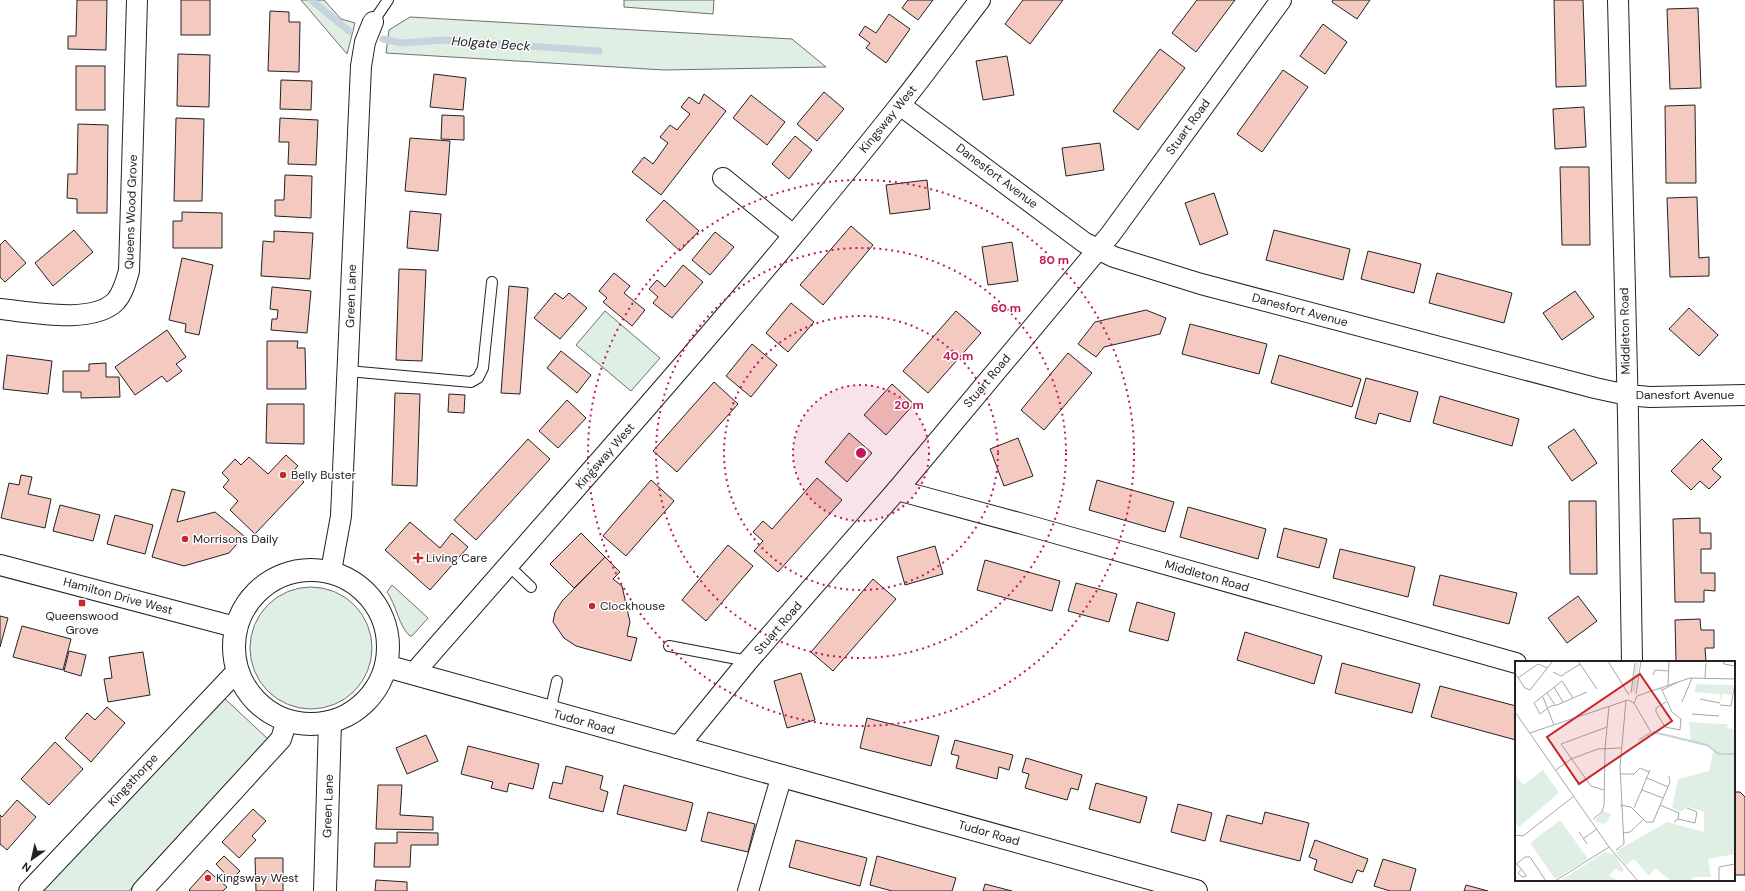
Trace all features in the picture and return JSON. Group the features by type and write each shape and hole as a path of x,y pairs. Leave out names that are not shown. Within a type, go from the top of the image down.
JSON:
{"street":[{"name":"Queens Wood Grove","path":"0,309 90,315 103,310 116,301 125,286 129,271 137,0"},
{"name":"Kingsway West","path":"413,674 559,509 793,235 900,105 980,0"},
{"name":"Stuart Road","path":"677,748 748,661 896,490 1110,235 1281,0"},
{"name":"Middleton Road","path":"1618,0 1632,661"},
{"name":"Green Lane","path":"331,571 341,516 360,66 365,42 374,22"},
{"name":"Danesfort Avenue","path":"900,105 1085,243 1127,261 1201,284 1496,364 1627,395 1650,397 1745,395"},
{"path":"723,178 793,235"},
{"name":"Middleton Road","path":"896,490 1030,526 1515,663"},
{"name":"Hamilton Drive West","path":"0,565 236,627"},
{"path":"312,569 331,571 357,584 374,600 384,621 389,643 386,666 379,685 366,702 350,714 330,722 312,724 287,720 275,716 259,704 246,689 237,671 233,649 236,627 246,604 264,585 286,573 312,569"},
{"name":"Tudor Road","path":"386,666 1196,891"},
{"name":"Kingsthorpe","path":"29,891 237,671"},
{"path":"142,891 281,739 287,720"},
{"name":"Green Lane","path":"325,891 330,722"},
{"path":"748,891 782,775"}],"lane":[{"path":"374,22 388,0"},
{"path":"348,371 471,382 478,378 483,368 492,282"},
{"path":"508,565 531,587"},
{"path":"669,646 748,661"},
{"path":"550,712 557,681"}],"green space":[{"path":"301,0 324,0 341,19 355,23 347,54"},
{"path":"624,0 714,0 713,14 624,7"},
{"path":"410,17 792,39 826,67 664,70 386,53 389,30"},
{"path":"605,311 660,358 631,391 576,345"},
{"path":"392,585 428,618 412,636 406,632 403,627 387,592"},
{"path":"311,587 323,588 334,592 345,597 354,605 362,614 367,625 371,636 371,660 367,671 362,682 354,691 345,699 334,704 323,708 311,709 299,708 288,704 277,699 268,691 260,682 255,671 251,660 250,648 251,636 255,625 260,614 268,605 277,597 288,592 299,588"},
{"path":"224,698 268,739 129,891 43,891"}],"building":[{"path":"77,0 107,0 106,50 68,49 68,36 76,36"},
{"path":"181,0 210,0 210,35 181,35"},
{"path":"908,0 933,0 918,20 902,8"},
{"path":"1023,0 1063,0 1030,44 1005,24"},
{"path":"1197,0 1235,0 1196,52 1172,33"},
{"path":"1333,0 1370,0 1357,19 1332,2"},
{"path":"1554,0 1583,0 1586,86 1556,87"},
{"path":"1698,8 1701,88 1670,89 1667,9"},
{"path":"270,11 289,12 289,22 300,22 299,72 268,71"},
{"path":"889,14 910,29 886,63 866,48 870,43 859,35 865,26 876,33"},
{"path":"1323,24 1347,42 1325,74 1300,56"},
{"path":"1160,49 1185,68 1138,130 1113,111"},
{"path":"178,54 210,55 209,107 177,106"},
{"path":"1007,56 1014,95 983,100 976,61"},
{"path":"76,66 105,66 105,110 76,110"},
{"path":"1283,70 1308,87 1262,152 1237,134"},
{"path":"434,74 466,78 463,110 430,107"},
{"path":"281,80 312,81 311,110 280,109"},
{"path":"824,92 844,109 817,141 797,124"},
{"path":"704,94 726,111 661,195 632,172 644,157 653,164 668,143 660,137 670,125 677,130 690,114 681,107 689,97 699,104"},
{"path":"751,95 785,122 767,145 733,118"},
{"path":"1695,105 1696,183 1666,183 1665,106"},
{"path":"1584,107 1586,147 1555,149 1553,109"},
{"path":"442,115 464,116 464,140 441,139"},
{"path":"176,118 204,119 202,201 174,201"},
{"path":"280,118 318,120 316,165 288,164 289,142 279,142"},
{"path":"78,124 108,125 107,213 77,213 77,199 67,198 68,174 77,174"},
{"path":"795,136 812,150 789,179 772,164"},
{"path":"410,138 450,141 446,195 405,191"},
{"path":"1100,143 1104,170 1066,176 1062,148"},
{"path":"1560,167 1589,167 1590,245 1562,245"},
{"path":"285,175 312,176 311,218 275,216 275,200 284,200"},
{"path":"927,180 930,209 890,214 886,185"},
{"path":"1214,193 1228,234 1200,245 1185,203"},
{"path":"1697,197 1699,258 1709,257 1709,276 1670,277 1667,198"},
{"path":"664,200 699,231 680,251 646,220"},
{"path":"410,211 441,214 438,251 407,248"},
{"path":"182,212 222,213 222,248 173,248 173,221 182,221"},
{"path":"851,226 873,245 823,305 800,285"},
{"path":"74,230 93,252 53,286 35,263"},
{"path":"1274,230 1350,249 1343,280 1266,260"},
{"path":"274,231 313,233 310,279 261,276 263,241 274,242"},
{"path":"715,232 734,247 710,275 692,260"},
{"path":"5,240 26,263 5,282 0,277 0,245"},
{"path":"1012,242 1018,281 988,285 982,247"},
{"path":"1368,251 1421,264 1414,293 1361,279"},
{"path":"182,258 213,265 199,335 185,332 186,324 169,320"},
{"path":"683,265 703,282 672,318 653,303 658,297 649,289 657,280 665,287"},
{"path":"399,269 426,270 422,361 396,360"},
{"path":"614,273 630,286 624,293 645,310 632,326 603,302 607,298 599,291"},
{"path":"1437,273 1512,293 1504,323 1429,303"},
{"path":"509,286 528,288 520,394 501,393"},
{"path":"272,287 311,291 307,333 271,330 272,319 277,319 278,310 270,309"},
{"path":"1575,291 1594,317 1562,340 1543,313"},
{"path":"555,293 563,299 569,293 587,308 560,339 534,318"},
{"path":"791,303 814,322 788,352 766,333"},
{"path":"1689,308 1718,335 1699,356 1669,329"},
{"path":"1146,310 1166,318 1160,334 1104,347 1096,357 1078,344 1095,322"},
{"path":"956,311 981,333 928,393 903,371"},
{"path":"1190,324 1267,344 1259,374 1182,354"},
{"path":"167,330 186,357 176,364 182,371 167,382 162,376 135,395 115,367"},
{"path":"267,341 298,341 297,348 305,348 306,389 267,389"},
{"path":"752,344 777,365 751,397 726,376"},
{"path":"561,351 591,375 577,393 547,368"},
{"path":"1068,353 1092,373 1044,430 1021,410"},
{"path":"7,355 52,361 48,394 3,389"},
{"path":"1279,355 1361,379 1352,407 1271,383"},
{"path":"106,363 106,377 119,377 120,397 81,398 81,392 63,392 63,371 89,371 89,364"},
{"path":"1366,378 1418,392 1410,422 1379,413 1376,424 1355,418"},
{"path":"714,382 738,404 677,472 653,451"},
{"path":"892,384 914,404 886,435 864,415"},
{"path":"395,393 420,394 417,486 392,485"},
{"path":"449,394 465,395 464,413 448,412"},
{"path":"1440,396 1519,419 1512,446 1433,423"},
{"path":"567,400 586,418 558,448 539,431"},
{"path":"267,404 304,404 304,444 266,443"},
{"path":"1574,429 1597,463 1572,481 1548,447"},
{"path":"849,433 872,453 847,482 825,462"},
{"path":"1018,438 1033,476 1004,486 990,449"},
{"path":"528,439 550,459 476,540 454,520"},
{"path":"1702,439 1722,459 1712,469 1721,477 1709,489 1700,481 1691,490 1671,471"},
{"path":"286,455 298,466 293,471 304,482 255,534 230,510 238,501 223,487 229,480 222,473 235,459 241,465 249,457 268,474"},
{"path":"21,475 32,477 28,494 51,499 45,528 1,518 9,483 19,485"},
{"path":"817,478 842,500 778,572 754,551 763,541 753,532 763,521 772,529"},
{"path":"651,480 674,501 626,556 603,536"},
{"path":"1097,480 1174,502 1165,532 1089,510"},
{"path":"172,489 185,492 177,522 215,512 244,536 229,553 184,566 152,557"},
{"path":"1569,501 1596,501 1597,574 1570,574"},
{"path":"60,505 100,515 93,541 53,531"},
{"path":"1188,507 1266,529 1258,559 1180,537"},
{"path":"115,515 153,525 145,554 107,544"},
{"path":"1700,518 1700,533 1711,533 1711,549 1701,549 1701,573 1715,573 1715,591 1704,590 1704,602 1675,602 1673,519"},
{"path":"410,522 440,548 452,533 468,547 430,590 385,550"},
{"path":"1284,528 1327,539 1319,568 1277,557"},
{"path":"581,533 605,557 574,588 550,564"},
{"path":"728,545 753,566 706,621 682,600"},
{"path":"935,546 943,574 905,585 897,557"},
{"path":"1340,549 1415,567 1408,597 1333,578"},
{"name":"Clockhouse","path":"605,557 620,572 613,579 622,586 630,622 627,636 637,638 631,661 576,646 564,638 553,622 555,612 562,601"},
{"path":"985,560 1060,581 1052,611 977,590"},
{"path":"1440,575 1517,593 1509,624 1433,605"},
{"path":"873,579 896,599 833,671 811,652"},
{"path":"1076,583 1117,594 1109,622 1068,611"},
{"path":"1578,596 1597,621 1567,643 1548,618"},
{"path":"1137,602 1175,613 1168,641 1129,631"},
{"path":"0,616 8,618 0,647"},
{"path":"1700,619 1701,630 1714,630 1714,648 1705,648 1706,661 1676,661 1675,620"},
{"path":"22,626 71,639 63,670 13,657"},
{"path":"1245,632 1322,656 1314,684 1237,660"},
{"path":"69,651 86,655 81,676 64,671"},
{"path":"143,652 150,695 108,702 104,679 112,678 109,657"},
{"path":"1342,663 1420,684 1412,713 1335,693"},
{"path":"801,673 815,720 787,728 774,681"},
{"path":"1440,686 1515,706 1515,740 1431,717"},
{"path":"107,707 125,723 91,762 65,738 87,713 95,720"},
{"path":"867,718 939,736 931,766 860,748"},
{"path":"426,735 438,761 407,774 396,748"},
{"path":"955,740 1013,755 1009,770 999,767 997,779 956,768 959,756 951,754"},
{"path":"55,742 83,769 49,805 21,779"},
{"path":"468,746 539,764 533,789 509,783 507,792 491,788 493,782 461,774"},
{"path":"1026,758 1082,775 1078,790 1071,788 1067,800 1025,788 1029,774 1022,772"},
{"path":"566,766 603,776 600,789 608,792 603,812 549,798 553,782 562,784"},
{"path":"1096,783 1147,797 1140,823 1089,809"},
{"path":"378,785 402,785 400,815 433,817 433,830 376,829"},
{"path":"624,785 693,803 686,831 617,814"},
{"path":"1735,792 1740,792 1745,797 1745,875 1735,875"},
{"path":"17,800 36,817 7,850 0,844 0,815 2,817"},
{"path":"1178,804 1212,813 1205,841 1171,832"},
{"path":"253,809 266,821 252,836 256,840 239,858 222,842"},
{"path":"708,812 755,824 748,852 701,841"},
{"path":"1265,812 1309,823 1300,861 1220,841 1227,815 1262,824"},
{"path":"397,832 438,833 438,845 411,845 410,867 374,867 375,843 397,843"},
{"path":"796,840 867,858 860,886 789,867"},
{"path":"1315,840 1368,859 1363,872 1357,870 1352,883 1314,870 1317,860 1309,857"},
{"path":"224,856 240,871 231,880 216,864"},
{"path":"877,856 956,878 952,891 892,891 870,885"},
{"path":"255,858 283,858 283,891 256,891"},
{"path":"1383,859 1416,869 1410,891 1390,891 1374,886"},
{"name":"Kingsway West","path":"207,870 227,887 223,891 190,891 189,890"},
{"path":"376,880 407,882 407,891 375,891"},
{"path":"985,884 1012,891 983,891"},
{"path":"1466,885 1488,891 1464,891"}],"waterway":[{"name":"Holgate Beck","path":"311,0 349,31"},
{"name":"Holgate Beck","path":"383,39 402,43 443,40 599,51"}],"place":[{"name":"Belly Buster","path":"283,475"},
{"name":"Morrisons Daily","path":"185,539"},
{"name":"Living Care","path":"418,558"},
{"name":"Queenswood Grove","path":"82,603"},
{"name":"Clockhouse","path":"592,606"},
{"name":"Kingsway West","path":"208,878"}]}
